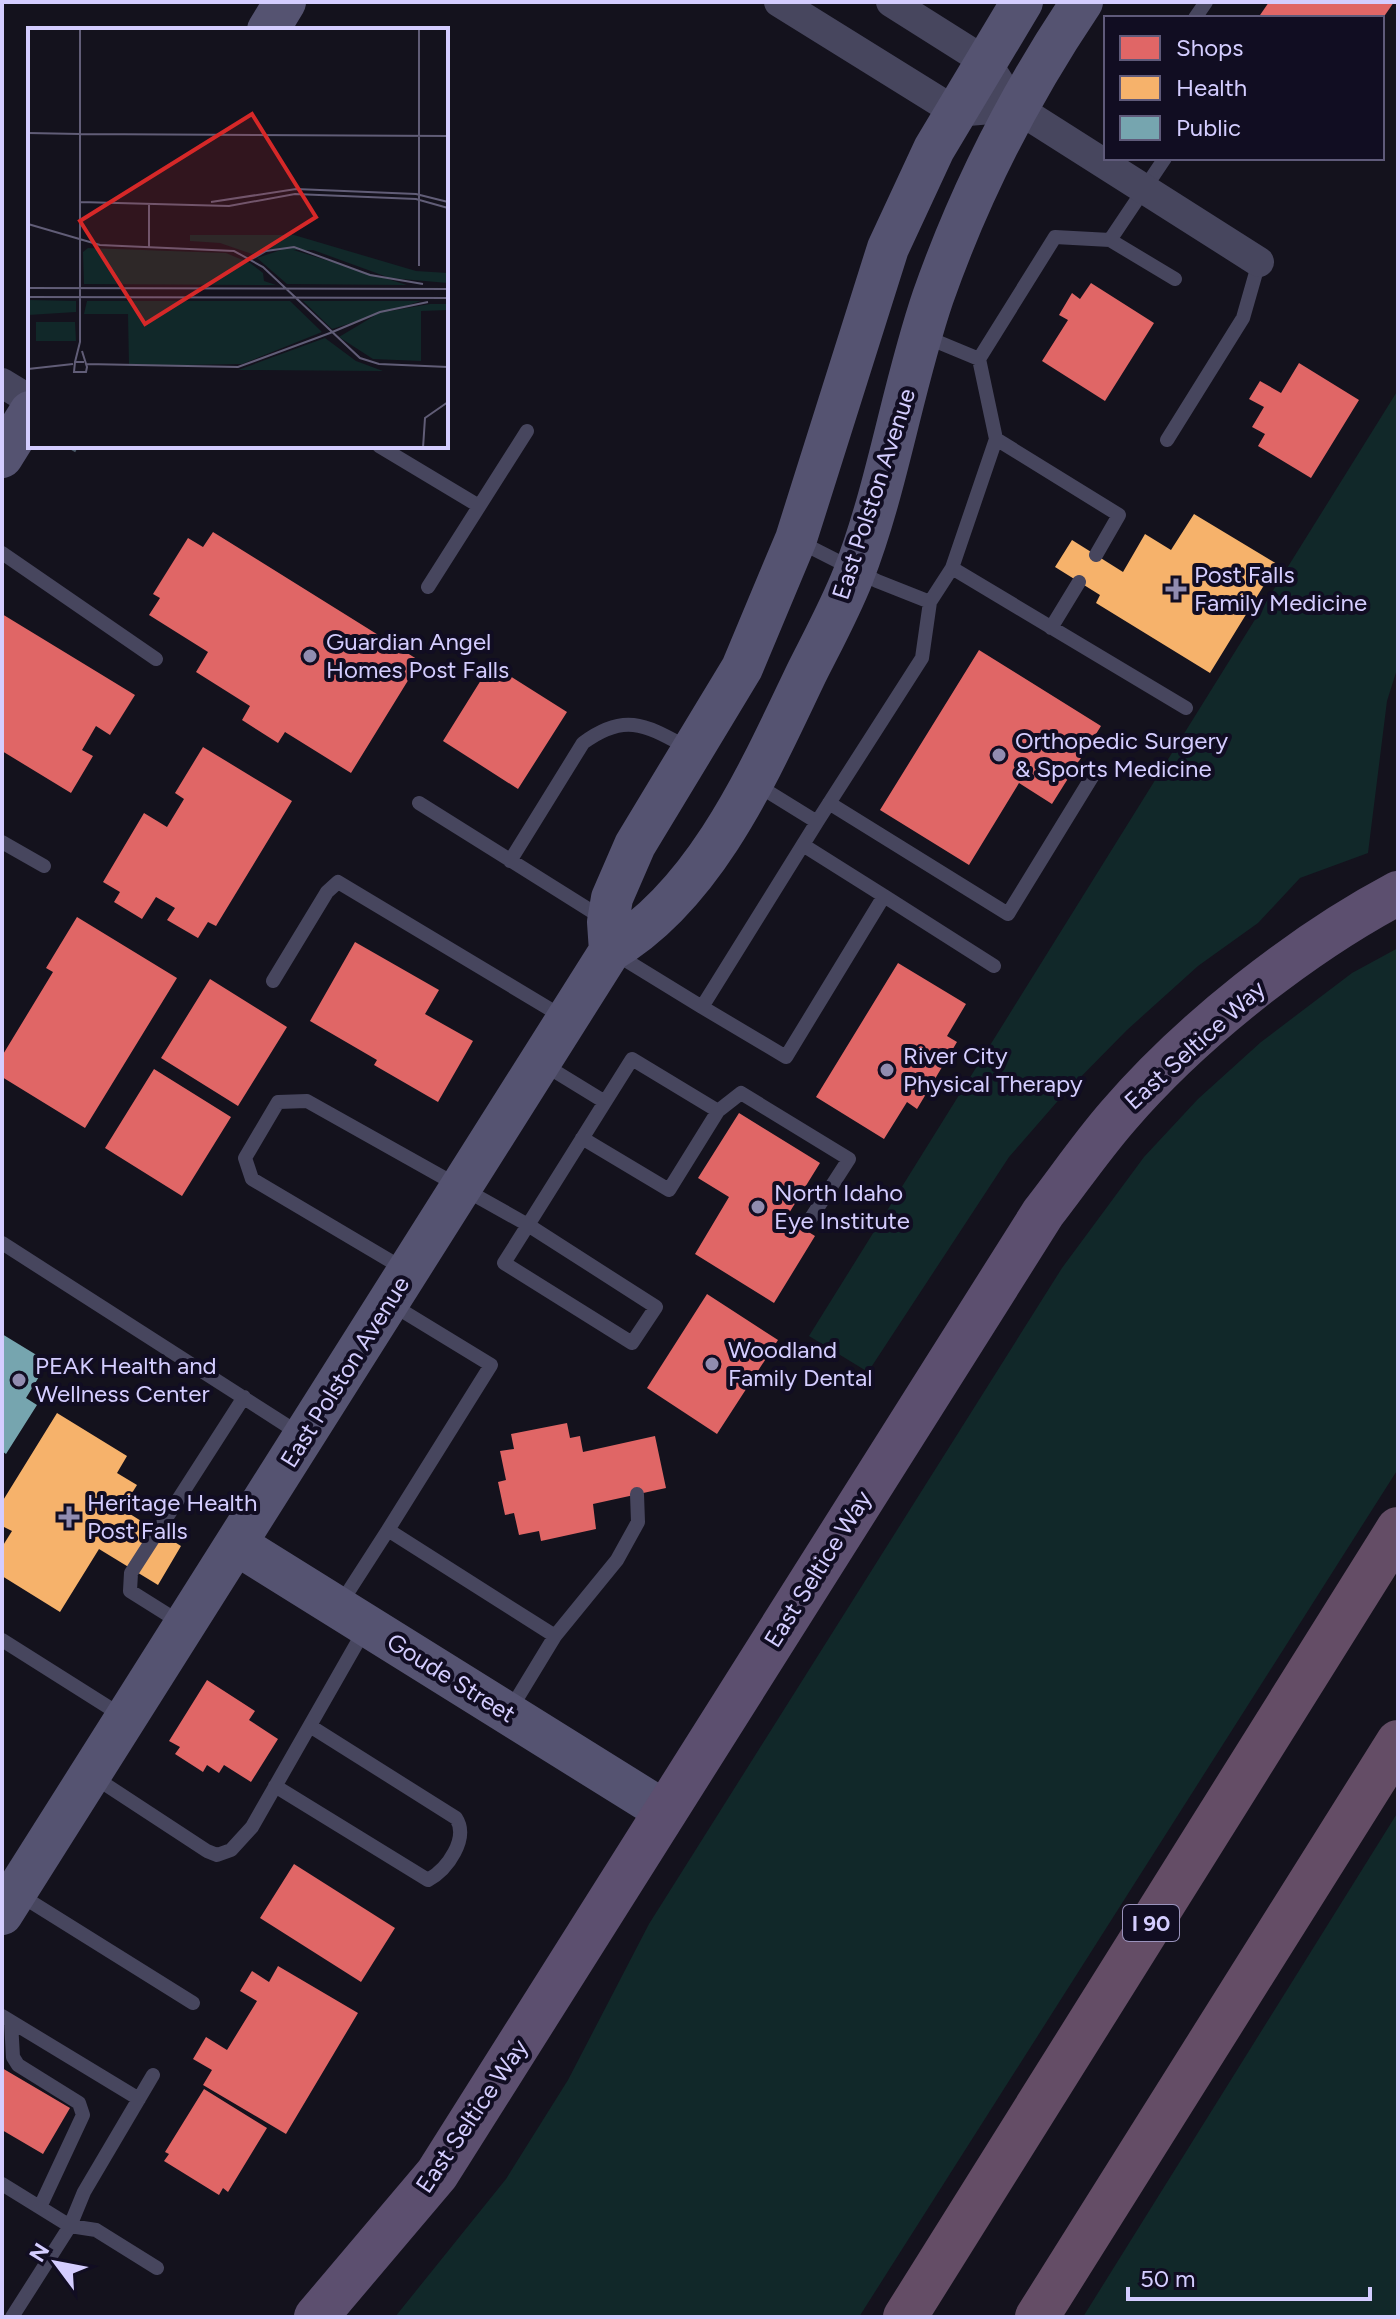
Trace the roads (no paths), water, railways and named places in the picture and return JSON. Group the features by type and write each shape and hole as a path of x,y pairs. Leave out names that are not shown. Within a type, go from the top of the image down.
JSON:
{"highway":[{"name":"I 90","path":"905,2317 1398,1529"},
{"path":"1037,2317 1398,1742"}],"main road":[{"name":"East Seltice Way","path":"316,2317 437,2174 1043,1213 1119,1115 1231,1007 1337,929 1398,893"}],"street":[{"path":"269,28 285,2"},
{"path":"779,2 956,112 1015,107"},
{"path":"891,2 986,62 1015,107 1259,262"},
{"name":"East Polston Avenue","path":"7,1901 186,1626 566,1020 609,936 612,898 635,845 742,668 796,539 888,248 934,149 1022,2"},
{"name":"East Polston Avenue","path":"609,936 660,914 695,872 752,783 855,570 933,299 1015,107 1082,2"},
{"path":"2,383 28,399"},
{"path":"2,457 28,415"},
{"name":"Goude Street","path":"236,1544 666,1812"}],"lane":[{"path":"1110,240 1164,160"},
{"path":"702,1007 922,658 930,602 952,568 996,439 979,359 1055,237 1110,240 1175,279"},
{"path":"1167,440 1243,318 1259,262"},
{"path":"924,336 979,359"},
{"path":"428,587 527,431"},
{"path":"996,439 1119,515 1096,555"},
{"path":"382,448 479,506"},
{"path":"796,539 855,570 930,602"},
{"path":"2,553 156,659"},
{"path":"952,568 1186,708"},
{"path":"1051,628 1079,582"},
{"path":"510,861 583,743 597,733 633,723 651,727 693,751"},
{"path":"829,803 1008,914 1095,772"},
{"path":"752,783 817,822"},
{"path":"419,803 510,861 702,1007 786,1057 884,896"},
{"path":"2,842 44,866"},
{"path":"803,845 994,966"},
{"path":"273,981 327,892 338,882 566,1020"},
{"path":"91,1775 217,1855 231,1850 252,1827 310,1726 388,1530 491,1365 398,1287 252,1179 245,1158 278,1102 307,1101 462,1186 528,1225 656,1307 632,1343 504,1263 528,1225 582,1138 632,1059 718,1111"},
{"path":"540,1062 605,1102"},
{"path":"582,1138 669,1190 718,1111 741,1093 849,1159 811,1218"},
{"path":"2,1243 304,1436"},
{"path":"186,1626 130,1591 131,1573 244,1397"},
{"path":"508,1713 555,1636 617,1560 638,1522 637,1494"},
{"path":"388,1530 555,1636"},
{"path":"2,1640 127,1718"},
{"path":"275,1786 428,1880 440,1873 461,1838 462,1828 456,1818 310,1726"},
{"path":"7,1901 193,2003"},
{"path":"6,2019 139,2099"},
{"path":"6,2019 13,2057 18,2065 79,2103 83,2115 40,2207"},
{"path":"12,2317 70,2226 84,2192 153,2075"},
{"path":"2,2184 70,2226 96,2230 157,2268"}],"place":[{"name":"Post Falls Family Medicine","path":"1176,589"},
{"name":"Guardian Angel Homes Post Falls","path":"310,656"},
{"name":"Orthopedic Surgery & Sports Medicine","path":"999,755"},
{"name":"River City Physical Therapy","path":"887,1070"},
{"name":"North Idaho Eye Institute","path":"758,1207"},
{"name":"Woodland Family Dental","path":"712,1364"},
{"name":"PEAK Health and Wellness Center","path":"19,1380"},
{"name":"Heritage Health Post Falls","path":"69,1517"}]}
